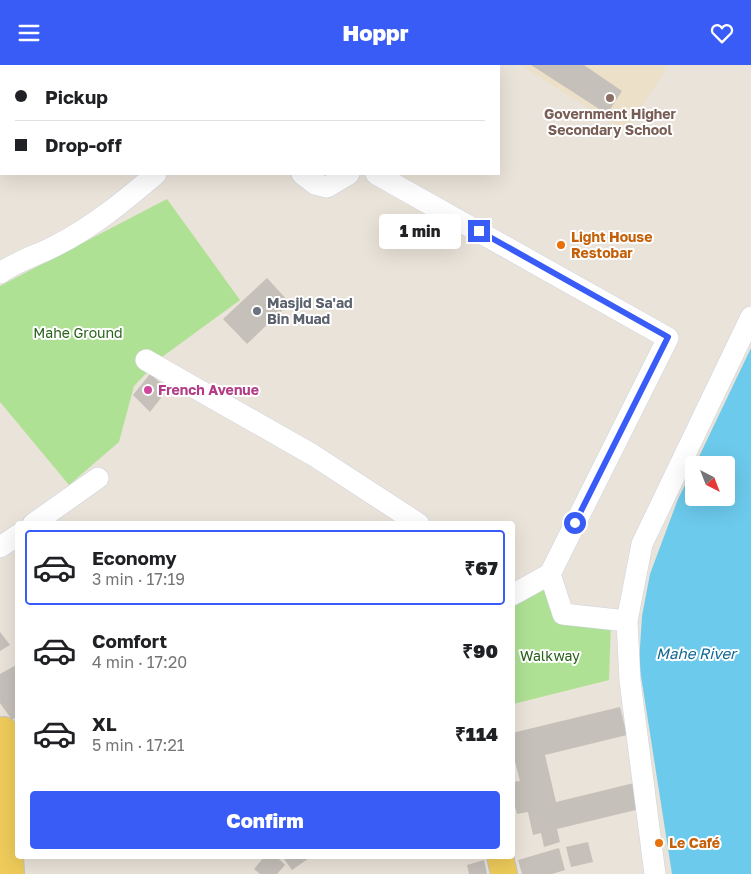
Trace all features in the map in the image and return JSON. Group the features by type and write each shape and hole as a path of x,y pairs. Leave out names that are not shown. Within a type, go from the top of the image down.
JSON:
{"main road":[{"path":"7,735 11,874"},
{"path":"501,859 504,874"}],"street":[{"path":"0,273 9,258 54,247 99,221 155,175"},
{"path":"303,175 315,184 327,187 347,175"},
{"path":"378,175 668,337 550,574 515,590"},
{"path":"655,874 630,681 627,621 642,544 751,317"},
{"path":"146,360 313,455 414,521"},
{"path":"37,521 98,478"},
{"path":"0,547 15,537"},
{"path":"550,574 563,613 627,621"}],"shaded area":[{"name":"Government Higher Secondary School","path":"520,65 669,65 625,131"}],"green space":[{"name":"Mahe Ground","path":"167,199 240,300 162,357 134,386 119,442 69,485 0,402 0,286"},
{"name":"Walkway","path":"545,582 558,619 611,621 609,680 515,704 515,602"}],"water":[{"name":"Mahe River","path":"751,348 751,874 672,874 639,663 642,616 650,574 685,485 685,506 735,506 735,456 699,456"}],"building":[{"path":"531,65 584,65 622,91 607,114"},
{"name":"Masjid Sa'ad Bin Muad","path":"267,278 290,303 247,344 223,319"},
{"path":"150,374 168,389 150,412 133,395"},
{"path":"0,632 10,645 0,651"},
{"path":"15,666 15,718 12,720 0,703 0,674"},
{"path":"620,707 627,735 545,755 556,802 634,783 640,809 557,829 560,842 544,847 541,833 533,835 528,812 517,814 515,806 515,782 520,781 515,762 515,732"},
{"path":"588,842 593,862 571,867 566,847"},
{"path":"559,848 565,870 552,874 522,874 518,860"},
{"path":"262,859 279,859 285,865 277,874 260,874 254,869"},
{"path":"284,859 308,859 292,870"},
{"path":"484,860 487,874 469,874 467,865"}],"place":[{"name":"Government Higher Secondary School","path":"610,98"},
{"name":"Light House Restobar","path":"561,245"},
{"name":"Masjid Sa'ad Bin Muad","path":"257,311"},
{"name":"French Avenue","path":"148,390"},
{"name":"Le Café","path":"659,843"}],"route":[{"path":"479,231 668,337 575,523"}]}
